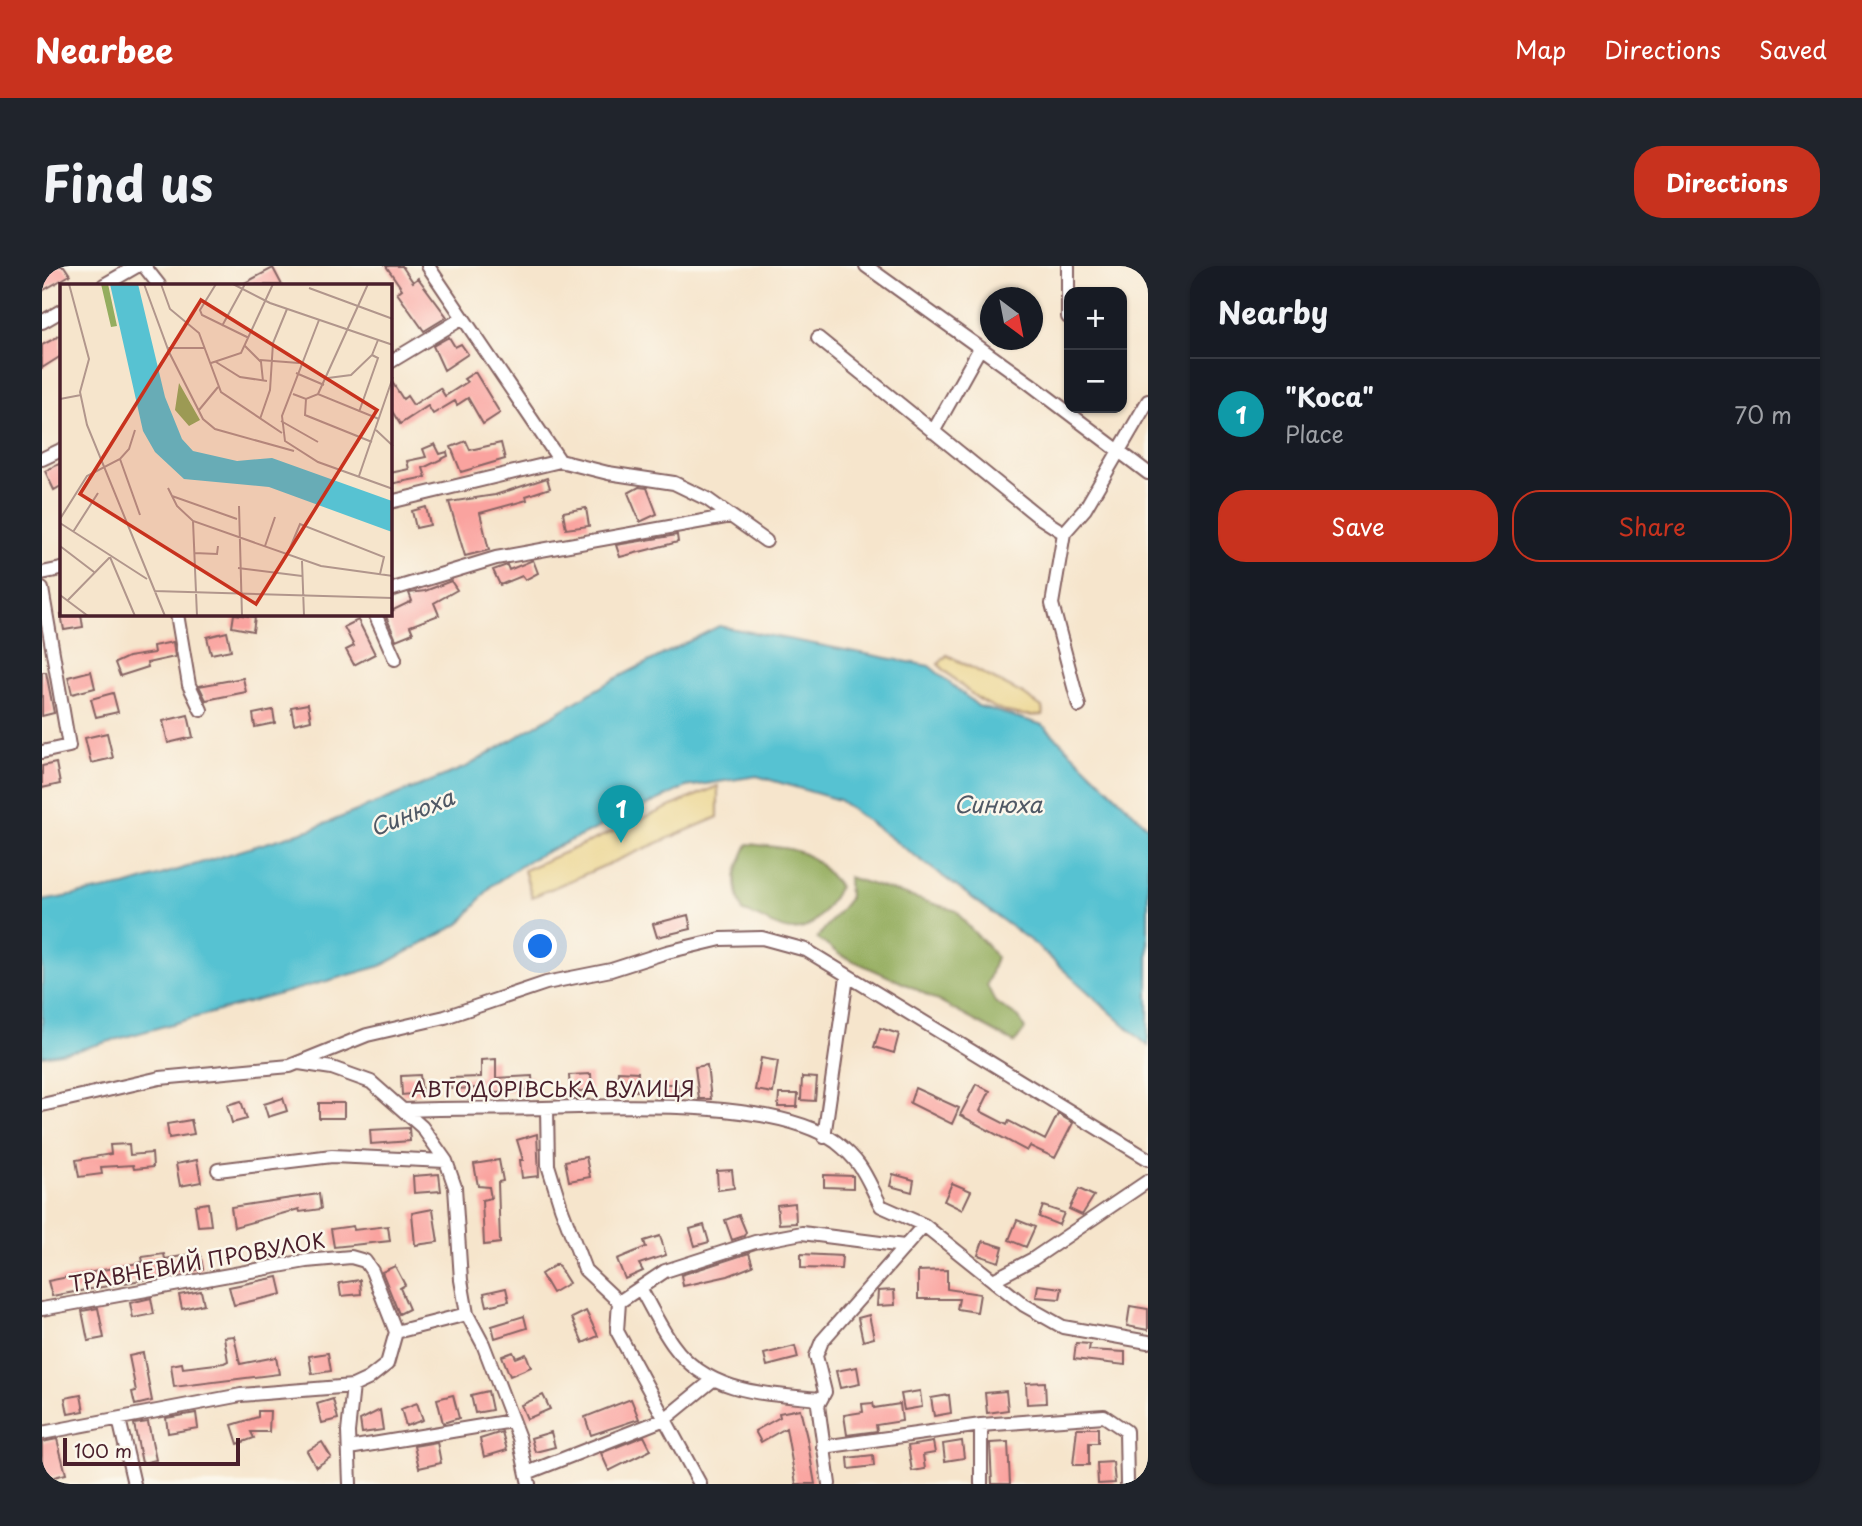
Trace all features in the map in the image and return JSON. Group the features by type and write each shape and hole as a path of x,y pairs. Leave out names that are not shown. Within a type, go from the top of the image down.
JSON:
{"street":[{"path":"106,284 137,266"},
{"path":"144,266 158,284"},
{"path":"428,266 560,461"},
{"path":"866,266 980,348 933,432"},
{"path":"1069,266 1069,287"},
{"path":"42,322 60,312"},
{"path":"392,361 463,318"},
{"path":"818,338 1039,517 1064,533"},
{"path":"983,350 1148,473"},
{"path":"1079,706 1052,604 1064,533 1085,509 1148,401"},
{"path":"42,459 60,450"},
{"path":"392,502 560,461 608,473 674,483 707,499 766,541"},
{"path":"392,589 496,558 731,516"},
{"path":"42,573 60,569"},
{"path":"42,589 69,746 42,752"},
{"path":"177,616 189,685 201,710"},
{"path":"376,616 395,659"},
{"path":"299,1063 367,1035 445,1017 546,984 611,970 667,952 721,939 762,937 806,950 1148,1159"},
{"path":"824,1136 848,977"},
{"name":"АВТОДОРІВСЬКА ВУЛИЦЯ","path":"42,1105 160,1078 299,1063 332,1068 371,1083 404,1110 589,1105 681,1107 774,1117 800,1124 835,1141 867,1172 881,1206 924,1225 995,1279 1024,1305 1063,1327 1148,1342"},
{"path":"547,1108 548,1165 561,1207 585,1270 619,1302"},
{"path":"404,1110 422,1128 446,1161 457,1197 461,1280 467,1314 482,1344 512,1421 528,1478 665,1419 714,1380"},
{"path":"218,1170 332,1156 446,1161"},
{"path":"995,1279 1033,1259 1148,1181"},
{"path":"829,1484 818,1405 825,1392 816,1356 822,1341 924,1225"},
{"path":"619,1302 665,1271 755,1242 803,1233 904,1247"},
{"name":"ТРАВНЕВИЙ ПРОВУЛОК","path":"42,1309 306,1261 351,1257 365,1261 372,1270 396,1332"},
{"path":"640,1288 674,1346 701,1375 744,1392 821,1399"},
{"path":"619,1302 617,1331 701,1484"},
{"path":"42,1433 241,1395 353,1386 369,1379 387,1364 396,1332 467,1314"},
{"path":"351,1484 349,1448 353,1386"},
{"path":"823,1447 981,1425 1104,1416 1126,1431 1127,1484"},
{"path":"119,1419 134,1484"},
{"path":"349,1448 512,1421"},
{"path":"981,1425 981,1484"}],"green space":[{"path":"748,844 800,852 829,874 839,887 826,909 814,922 807,927 791,930 743,912 736,878"},
{"path":"848,877 957,911 996,957 987,985 995,1002 1019,1018 1025,1029 1015,1043 914,988 840,955 817,938 849,899"}],"sand":[{"path":"947,655 1023,694 1042,707 1043,715 1011,713 985,703 961,686 938,664"},
{"path":"718,786 718,817 532,897 524,870"}],"water":[{"name":"Синюха","path":"719,626 929,666 978,706 1043,725 1148,827 1148,1046 1036,945 839,800 757,776 686,787 531,859 491,886 461,923 381,966 78,1050 42,1056 42,901 125,886 312,829 466,767 611,681"}],"building":[{"path":"42,266 64,266 70,275 42,291"},
{"path":"386,266 402,266 413,282 418,278 447,317 424,331 397,293 402,289"},
{"path":"273,268 281,284 243,284"},
{"path":"60,336 60,357 42,368 42,345"},
{"path":"449,337 455,347 461,344 468,354 444,370 433,346"},
{"path":"475,372 500,413 483,424 468,398 457,405 455,401 433,414 428,406 400,424 392,411 392,382 403,399 407,396 413,405 440,388 445,396 467,382 464,379"},
{"path":"466,441 470,450 501,443 505,459 461,472 451,447"},
{"path":"435,444 440,454 447,452 448,456 423,468 426,477 392,484 392,473 409,469 407,461 426,457 423,449"},
{"path":"60,464 60,487 54,490 45,471"},
{"path":"547,478 550,488 526,496 527,500 480,513 489,550 465,556 449,502 495,495"},
{"path":"639,487 647,488 657,514 640,522 628,493"},
{"path":"426,507 430,525 416,528 412,511"},
{"path":"586,508 589,526 566,529 563,512"},
{"path":"677,535 678,542 620,557 616,545"},
{"path":"533,560 538,573 525,580 522,576 500,585 493,570 507,565 509,570"},
{"path":"451,581 457,590 434,603 439,615 410,626 413,633 396,640 386,616 392,616 392,611 412,601 409,593 425,591"},
{"path":"61,616 81,616 83,627 64,630"},
{"path":"234,616 255,617 253,631 232,627"},
{"path":"358,620 375,654 354,665 346,650 354,646 344,627"},
{"path":"227,632 231,650 211,654 207,637"},
{"path":"173,642 175,657 147,663 148,667 120,676 115,663 128,657 154,653 153,646"},
{"path":"91,671 95,688 72,694 68,677"},
{"path":"42,672 46,672 54,713 42,716"},
{"path":"243,678 246,692 206,700 199,686"},
{"path":"113,693 118,712 96,717 91,699"},
{"path":"308,704 311,720 294,724 291,707"},
{"path":"273,710 275,723 255,727 253,714"},
{"path":"188,715 193,737 168,743 163,721"},
{"path":"107,733 113,758 91,763 85,738"},
{"path":"56,763 60,784 42,788 42,766"},
{"path":"688,915 691,929 657,937 653,924"},
{"path":"880,1028 899,1034 894,1053 874,1047"},
{"path":"761,1058 778,1061 773,1093 755,1090"},
{"path":"496,1059 496,1078 532,1076 533,1089 481,1093 481,1088 451,1089 450,1078 481,1077 481,1060"},
{"path":"707,1065 711,1099 699,1099 695,1067"},
{"path":"618,1071 638,1072 637,1091 617,1090"},
{"path":"591,1074 592,1090 570,1092 569,1075"},
{"path":"420,1075 422,1093 402,1095 401,1076"},
{"path":"802,1077 817,1078 815,1101 801,1100"},
{"path":"660,1084 678,1084 678,1098 660,1098"},
{"path":"976,1084 990,1091 980,1111 1007,1125 1009,1121 1045,1140 1058,1114 1073,1123 1055,1158 1030,1146 1027,1151 960,1115"},
{"path":"915,1088 959,1108 952,1124 910,1103"},
{"path":"779,1094 798,1094 797,1107 778,1107"},
{"path":"283,1098 287,1111 268,1117 264,1104"},
{"path":"241,1101 247,1119 232,1123 227,1105"},
{"path":"319,1103 344,1103 344,1118 319,1118"},
{"path":"191,1120 194,1134 169,1138 167,1124"},
{"path":"409,1128 410,1141 371,1144 370,1130"},
{"path":"537,1134 539,1176 522,1178 520,1160 523,1160 517,1140"},
{"path":"129,1144 130,1155 152,1153 153,1167 101,1167 102,1174 79,1177 76,1160 111,1154 110,1145"},
{"path":"586,1157 590,1177 569,1181 565,1161"},
{"path":"197,1160 201,1182 180,1186 176,1164"},
{"path":"499,1160 503,1181 498,1182 500,1243 484,1245 482,1200 491,1198 489,1187 478,1186 474,1164"},
{"path":"732,1170 734,1188 718,1190 717,1171"},
{"path":"439,1174 441,1191 414,1193 413,1176"},
{"path":"893,1174 914,1180 912,1192 890,1186"},
{"path":"824,1175 853,1176 853,1188 824,1187"},
{"path":"952,1183 971,1191 962,1210 944,1201"},
{"path":"1079,1189 1094,1196 1082,1215 1069,1209"},
{"path":"319,1194 321,1209 300,1212 299,1209 234,1227 231,1207"},
{"path":"208,1203 211,1225 198,1226 195,1205"},
{"path":"795,1203 796,1223 779,1224 777,1205"},
{"path":"1043,1206 1064,1213 1059,1225 1039,1217"},
{"path":"433,1209 438,1242 415,1245 412,1213"},
{"path":"739,1215 746,1232 744,1236 732,1240 725,1220"},
{"path":"1017,1220 1035,1227 1026,1247 1009,1240"},
{"path":"704,1225 709,1242 695,1246 690,1229"},
{"path":"353,1226 354,1230 388,1226 390,1241 334,1247 331,1229"},
{"path":"660,1236 666,1255 639,1264 643,1271 625,1279 617,1259 646,1247 644,1241"},
{"path":"983,1241 1003,1247 999,1262 978,1255"},
{"path":"200,1253 203,1269 52,1296 48,1281 143,1262 142,1257 164,1254 165,1259"},
{"path":"749,1253 753,1266 728,1276 683,1286 681,1275"},
{"path":"801,1254 842,1256 841,1269 801,1268"},
{"path":"557,1264 569,1283 552,1293 541,1274"},
{"path":"395,1266 405,1285 400,1288 409,1309 399,1314 382,1272"},
{"path":"947,1270 947,1289 980,1294 977,1312 957,1309 959,1299 918,1299 918,1271"},
{"path":"278,1277 282,1294 234,1305 229,1287"},
{"path":"360,1280 361,1294 341,1296 339,1283"},
{"path":"1038,1285 1062,1288 1060,1299 1036,1297"},
{"path":"506,1288 509,1301 487,1306 484,1293"},
{"path":"894,1290 895,1305 877,1306 878,1291"},
{"path":"201,1291 204,1304 182,1309 179,1295"},
{"path":"151,1298 154,1314 133,1318 130,1303"},
{"path":"1130,1306 1148,1309 1148,1330 1127,1326"},
{"path":"98,1308 104,1338 88,1341 82,1311"},
{"path":"586,1311 598,1336 583,1343 572,1318"},
{"path":"869,1315 874,1338 863,1341 858,1318"},
{"path":"524,1316 527,1328 495,1338 492,1326"},
{"path":"234,1336 240,1364 276,1357 279,1374 174,1387 171,1365 182,1363 183,1368 224,1363 228,1361 224,1337"},
{"path":"1076,1343 1090,1344 1089,1350 1125,1352 1125,1365 1074,1359"},
{"path":"795,1346 798,1358 767,1366 764,1354"},
{"path":"513,1352 516,1358 526,1354 531,1367 510,1376 502,1356"},
{"path":"143,1353 152,1401 135,1405 132,1392 136,1391 129,1356"},
{"path":"328,1353 331,1371 312,1374 309,1356"},
{"path":"857,1367 860,1384 840,1388 836,1371"},
{"path":"1045,1382 1046,1403 1027,1404 1026,1383"},
{"path":"488,1391 492,1410 475,1413 471,1395"},
{"path":"920,1391 922,1407 904,1410 901,1394"},
{"path":"1006,1391 1008,1410 987,1413 985,1393"},
{"path":"81,1395 84,1411 68,1414 65,1398"},
{"path":"453,1395 459,1418 443,1423 437,1399"},
{"path":"543,1395 550,1409 527,1419 521,1405"},
{"path":"949,1395 951,1413 934,1416 931,1398"},
{"path":"333,1399 338,1419 322,1423 317,1404"},
{"path":"631,1399 639,1419 591,1435 585,1417"},
{"path":"417,1403 423,1420 406,1426 401,1409"},
{"path":"873,1403 874,1408 900,1404 902,1421 876,1425 877,1431 847,1435 844,1415 863,1412 862,1404"},
{"path":"800,1409 815,1484 796,1484 786,1428 761,1442 755,1431 780,1417 779,1413"},
{"path":"380,1410 383,1430 362,1433 360,1420"},
{"path":"258,1411 270,1411 269,1432 251,1432 254,1438 238,1444 232,1425 258,1417"},
{"path":"196,1413 198,1428 168,1433 166,1418"},
{"path":"148,1422 156,1460 142,1463 134,1424"},
{"path":"1077,1428 1098,1428 1098,1443 1089,1443 1089,1465 1073,1465"},
{"path":"502,1432 507,1450 484,1457 480,1439"},
{"path":"551,1432 555,1447 535,1452 531,1438"},
{"path":"644,1436 651,1450 609,1471 601,1453"},
{"path":"57,1439 66,1474 42,1480 42,1442"},
{"path":"962,1441 964,1458 945,1461 943,1444"},
{"path":"322,1442 331,1457 316,1467 307,1451"},
{"path":"437,1442 441,1463 419,1468 414,1446"},
{"path":"933,1442 935,1453 923,1455 925,1469 912,1471 908,1446"},
{"path":"1008,1442 1010,1484 992,1484 990,1443"},
{"path":"873,1455 874,1466 849,1469 848,1458"},
{"path":"1113,1462 1115,1483 1098,1484 1097,1463"}],"place":[{"name":"\"Коса\"","path":"621,843"}]}
